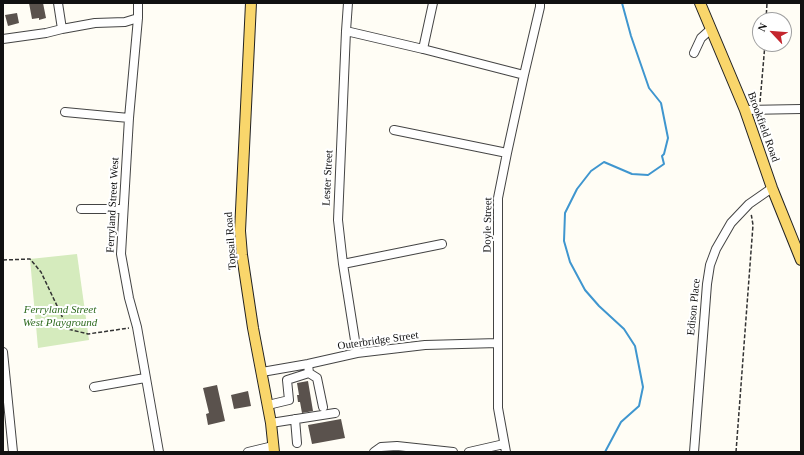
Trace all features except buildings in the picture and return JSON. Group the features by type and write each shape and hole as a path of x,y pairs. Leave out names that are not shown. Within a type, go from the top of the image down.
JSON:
{"main road":[{"name":"Topsail Road","path":"251,3 240,231 242,255 253,328 272,423 274,449"},
{"name":"Brookfield Road","path":"700,3 744,110 772,188 801,260"}],"street":[{"path":"58,3 62,29"},
{"name":"Ferryland Street West","path":"138,3 129,118 121,254 129,298 137,327 159,452"},
{"name":"Lester Street","path":"348,3 338,220 343,264 357,353"},
{"path":"423,49 433,3"},
{"name":"Doyle Street","path":"505,448 498,408 498,198 540,3"},
{"path":"3,39 46,33 95,23 125,22 138,18"},
{"path":"694,53 701,38 711,29"},
{"path":"346,31 524,75"},
{"path":"744,110 760,111 801,109"},
{"path":"65,112 129,118"},
{"path":"394,130 507,154"},
{"name":"Edison Place","path":"694,452 707,284 710,265 716,249 731,223 749,204 772,188"},
{"path":"81,209 123,209"},
{"path":"343,264 442,244"},
{"name":"Outerbridge Street","path":"262,372 357,353 425,345 498,343"},
{"path":"3,352 13,452"},
{"path":"308,364 309,373"},
{"path":"268,405 289,400 287,380 309,373 317,378 323,407"},
{"path":"94,387 145,378"},
{"path":"272,423 335,412"},
{"path":"295,419 297,443"},
{"path":"374,452 381,447 397,446 453,452"},
{"path":"469,452 505,448"},
{"path":"248,452 274,449"}],"path":[{"path":"760,111 764,52"},
{"path":"736,452 753,225 749,204"},
{"path":"3,260 30,259 41,272 68,329 88,334 137,327"}],"green space":[{"name":"Ferryland Street West Playground","path":"77,254 89,340 38,348 30,259"}],"waterway":[{"path":"605,452 621,422 639,406 643,387 635,346 624,329 599,306 585,290 570,262 564,241 565,213 577,189 591,171 604,162 632,174 648,175 664,164 662,156 664,154 668,138 661,103 649,88 631,36 622,3"}]}
